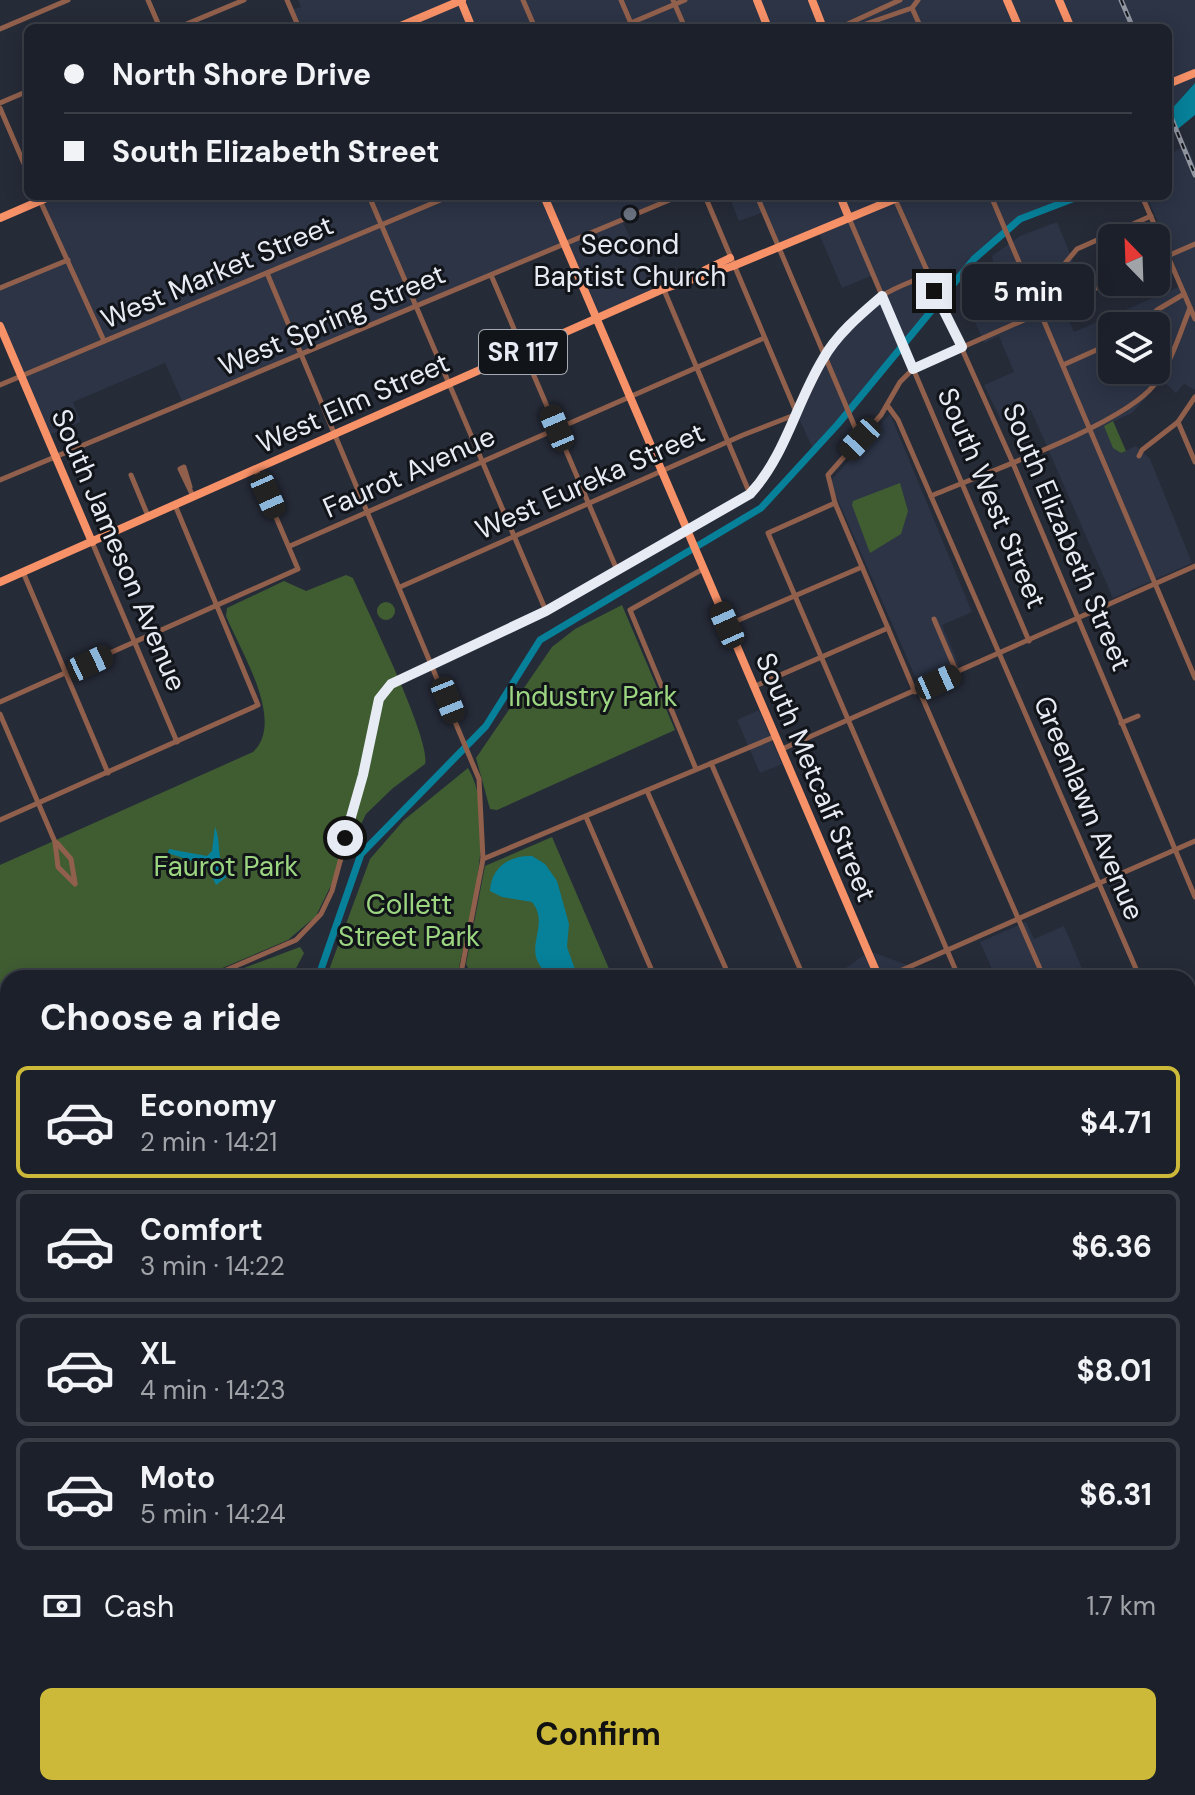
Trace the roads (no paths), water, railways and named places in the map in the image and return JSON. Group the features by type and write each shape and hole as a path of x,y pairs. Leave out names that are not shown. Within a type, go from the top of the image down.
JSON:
{"main road":[{"path":"405,24 461,0 470,24"},
{"path":"757,0 766,24"},
{"path":"812,0 821,24"},
{"path":"1007,0 1017,24"},
{"path":"1059,0 1069,24"},
{"path":"1172,82 1195,73"},
{"path":"0,218 38,200"},
{"name":"South Metcalf Street","path":"546,200 627,398 877,970"},
{"name":"South West Street","path":"842,200 849,218"},
{"name":"West Elm Street","path":"0,582 175,505 192,491 256,470 663,289 779,247 890,200"},
{"name":"South Jameson Avenue","path":"0,326 92,542"}],"street":[{"path":"0,29 68,0"},
{"path":"148,0 158,24"},
{"path":"187,24 244,0"},
{"path":"287,0 297,24"},
{"path":"523,0 533,24"},
{"path":"621,0 632,24"},
{"path":"634,24 674,2 685,0"},
{"path":"848,24 901,0 916,4"},
{"path":"674,2 683,24"},
{"path":"864,24 916,4"},
{"path":"916,4 920,24"},
{"path":"24,93 0,106 24,163"},
{"path":"40,200 104,341"},
{"path":"371,200 546,611"},
{"name":"West Market Street","path":"0,385 440,200"},
{"name":"West Spring Street","path":"0,480 669,200"},
{"path":"707,200 797,414"},
{"path":"759,200 860,439"},
{"name":"South Elizabeth Street","path":"898,200 927,275 1012,461 1195,897"},
{"path":"993,200 1195,678"},
{"path":"1144,200 1154,224"},
{"path":"1133,224 1151,216"},
{"name":"South West Street","path":"849,218 1029,641"},
{"path":"1029,286 1056,274 1071,253 1098,240"},
{"path":"1170,255 1195,244"},
{"path":"0,288 68,260"},
{"path":"1170,261 1195,319"},
{"path":"267,273 475,768 483,808 483,859 462,970"},
{"path":"491,275 617,570"},
{"path":"227,970 302,936 321,914 332,891 360,788 379,699 395,681 546,611 687,534 750,494 773,465 824,356 849,326 882,296 927,275"},
{"path":"1040,970 888,628 827,478 913,369 1098,287"},
{"path":"663,289 750,494"},
{"path":"1156,312 1184,294"},
{"path":"931,496 1090,428 1132,406 1155,385 1190,308"},
{"name":"Faurot Avenue","path":"290,546 764,338"},
{"path":"1063,365 1098,349"},
{"path":"1139,456 1142,450 1178,422 1195,397"},
{"name":"Greenlawn Avenue","path":"887,405 893,410 1001,653 1137,970"},
{"name":"West Eureka Street","path":"400,587 797,414"},
{"path":"1178,422 1195,462"},
{"path":"0,702 298,569 256,470"},
{"path":"131,475 148,516"},
{"path":"835,503 768,533 956,970"},
{"path":"0,820 251,709 258,702 175,505"},
{"name":"South Jameson Avenue","path":"92,542 177,742"},
{"path":"779,750 1195,566"},
{"path":"727,625 862,567"},
{"path":"696,769 630,610 703,569"},
{"path":"23,572 108,773"},
{"path":"934,619 957,673"},
{"path":"753,687 888,628"},
{"path":"0,714 55,842 58,867 75,884 71,859 55,842"},
{"path":"1121,723 1138,716"},
{"path":"483,859 774,737"},
{"path":"711,763 801,970"},
{"path":"647,791 726,970"},
{"path":"586,817 652,970"},
{"path":"900,970 1195,841"}],"water":[{"path":"1195,83 1195,115 1172,134 1172,109"},
{"path":"215,827 220,858 229,875 216,885 207,866 168,853 169,849 207,856 212,851"},
{"path":"532,856 545,864 557,881 569,924 567,947 575,970 542,969 535,950 539,921 532,902 502,897 490,891 494,876 503,864"}],"waterway":[{"path":"321,970 361,854 486,726 540,640 761,508 838,424 974,259 1020,219 1070,200"}],"railway":[{"path":"1121,0 1131,24"},
{"path":"1172,120 1195,175"}],"place":[{"name":"Second Baptist Church","path":"630,214"}],"park label":[{"name":"Industry Park","path":"593,696"},
{"name":"Faurot Park","path":"226,866"},
{"name":"Collett Street Park","path":"409,920"}]}
